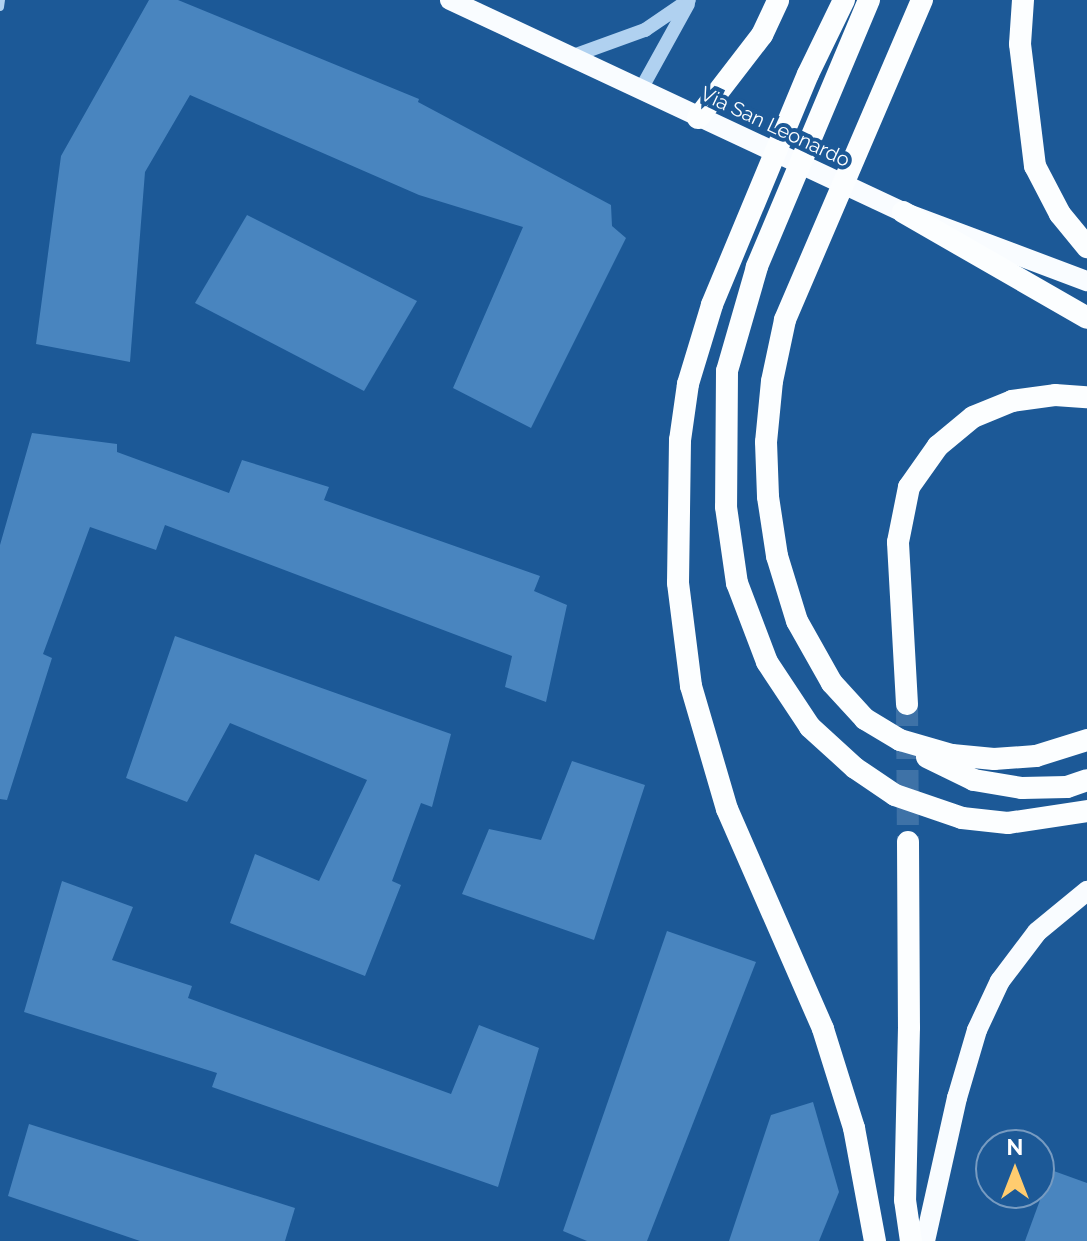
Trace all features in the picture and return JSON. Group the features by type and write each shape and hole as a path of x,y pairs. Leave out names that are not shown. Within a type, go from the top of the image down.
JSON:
{"highway":[{"path":"698,118 762,35 778,0"},
{"path":"844,0 808,74 755,199 712,305 688,384 680,440 678,583 691,686 727,809 823,1029 854,1128 875,1241"},
{"path":"869,0 757,267 727,371 724,425 726,507 737,583 767,662 810,727 855,768 895,795 962,818 1008,823 1087,811"},
{"path":"922,0 785,320 772,381 766,442 768,497 777,556 797,621 832,683 865,719 933,761 974,780 1022,788 1067,787 1087,780"},
{"path":"1023,0 1020,44 1035,166 1060,214 1087,247"},
{"path":"903,212 1087,318"},
{"path":"907,704 898,542 909,487 938,446 973,417 1012,401 1055,395 1087,397"},
{"path":"900,740 952,755 994,759 1036,756 1087,740"},
{"path":"908,842 909,1027 905,1200 911,1241"}],"main road":[{"name":"Via San Leonardo","path":"450,0 903,212 1087,281"},
{"path":"925,1241 957,1098 983,1017 1000,981 1037,932 1087,891"}],"street":[{"path":"0,7 1,0"},
{"path":"573,56 645,30 690,0"},
{"path":"640,91 690,0"}],"building":[{"path":"149,0 178,0 419,99 418,102 611,205 612,226 626,238 531,428 453,388 523,227 419,195 190,95 145,172 130,362 36,344 61,156"},
{"path":"247,215 417,301 364,391 195,303"},
{"path":"32,433 117,444 117,452 229,493 242,460 329,487 324,500 540,576 534,591 567,605 546,702 505,687 512,656 165,525 156,550 90,527 43,654 52,658 7,800 0,799 0,545"},
{"path":"175,636 451,734 432,807 421,803 392,881 401,885 365,976 230,923 255,854 319,881 367,780 230,723 187,802 126,778"},
{"path":"572,761 645,785 594,940 462,894 489,829 541,840"},
{"path":"62,881 133,907 112,960 192,986 188,998 451,1094 479,1025 539,1048 498,1187 212,1087 217,1073 24,1012"},
{"path":"667,931 756,962 647,1241 587,1241 563,1231"},
{"path":"813,1102 839,1192 819,1241 729,1241 771,1115"},
{"path":"29,1124 295,1208 285,1241 140,1241 8,1196"},
{"path":"1055,1171 1087,1183 1087,1241 1025,1241 1037,1209 1055,1209"}],"tunnel":[{"path":"907,704 908,842"}]}
